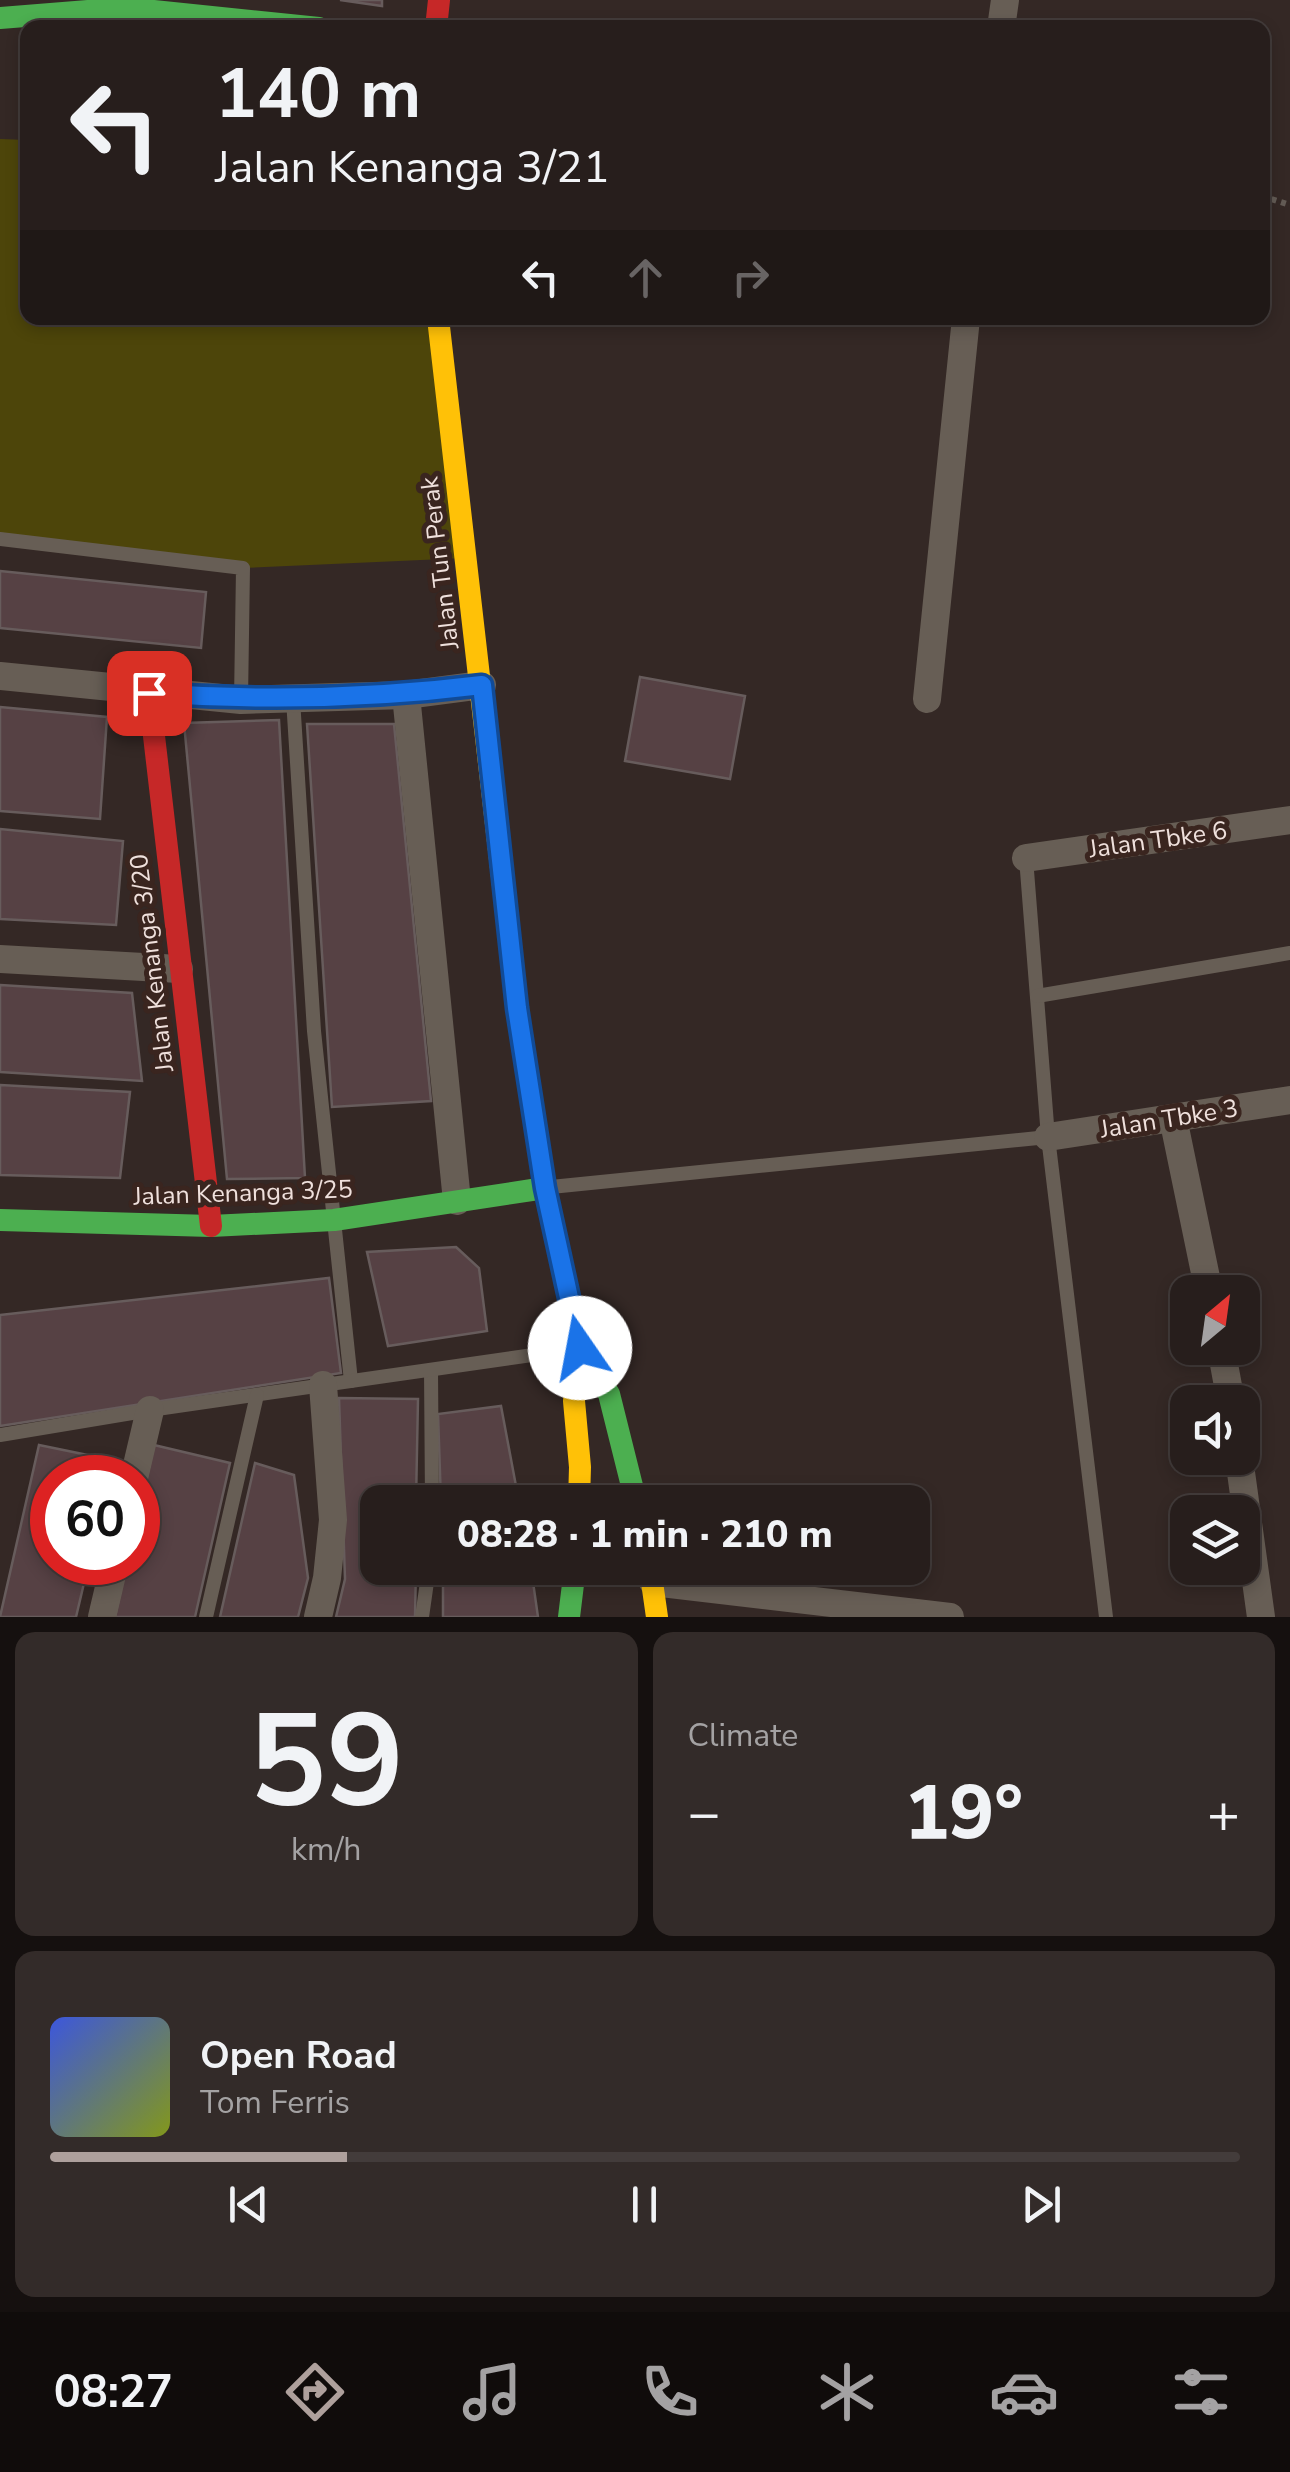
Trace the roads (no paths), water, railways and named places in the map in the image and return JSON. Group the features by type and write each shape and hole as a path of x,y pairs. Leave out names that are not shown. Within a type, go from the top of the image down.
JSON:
{"street":[{"path":"0,18 125,4 254,20"},
{"name":"Jalan Tun Perak","path":"439,325 517,1008 545,1188 580,1348 608,1394 632,1485"},
{"path":"928,699 965,325"},
{"path":"0,676 241,700 406,695 482,685"},
{"name":"Jalan Kenanga 3/20","path":"149,693 178,969 211,1226"},
{"path":"406,695 457,1201"},
{"name":"Jalan Tbke 6","path":"1026,858 1290,820"},
{"path":"0,959 178,969"},
{"name":"Jalan Tbke 3","path":"1048,1136 1290,1100"},
{"path":"1174,1118 1206,1275"},
{"name":"Jalan Kenanga 3/25","path":"0,1220 211,1226 334,1220 545,1188"},
{"path":"580,1348 574,1402 580,1485"},
{"path":"318,1617 333,1520 337,1383"},
{"path":"139,1455 150,1410"},
{"path":"1240,1475 1261,1617"},
{"path":"102,1617 110,1585"},
{"path":"569,1617 573,1585"},
{"path":"653,1585 657,1617"},
{"path":"723,1585 950,1617"}],"lane":[{"path":"0,539 242,568 241,700"},
{"path":"293,700 314,1031 334,1220 337,1383"},
{"path":"1026,858 1048,1136 1106,1617"},
{"path":"1037,996 1290,953"},
{"path":"545,1188 1048,1136"},
{"path":"0,1435 580,1348"},
{"path":"430,1370 432,1485"},
{"path":"206,1617 257,1394"},
{"path":"422,1617 426,1585"}]}
